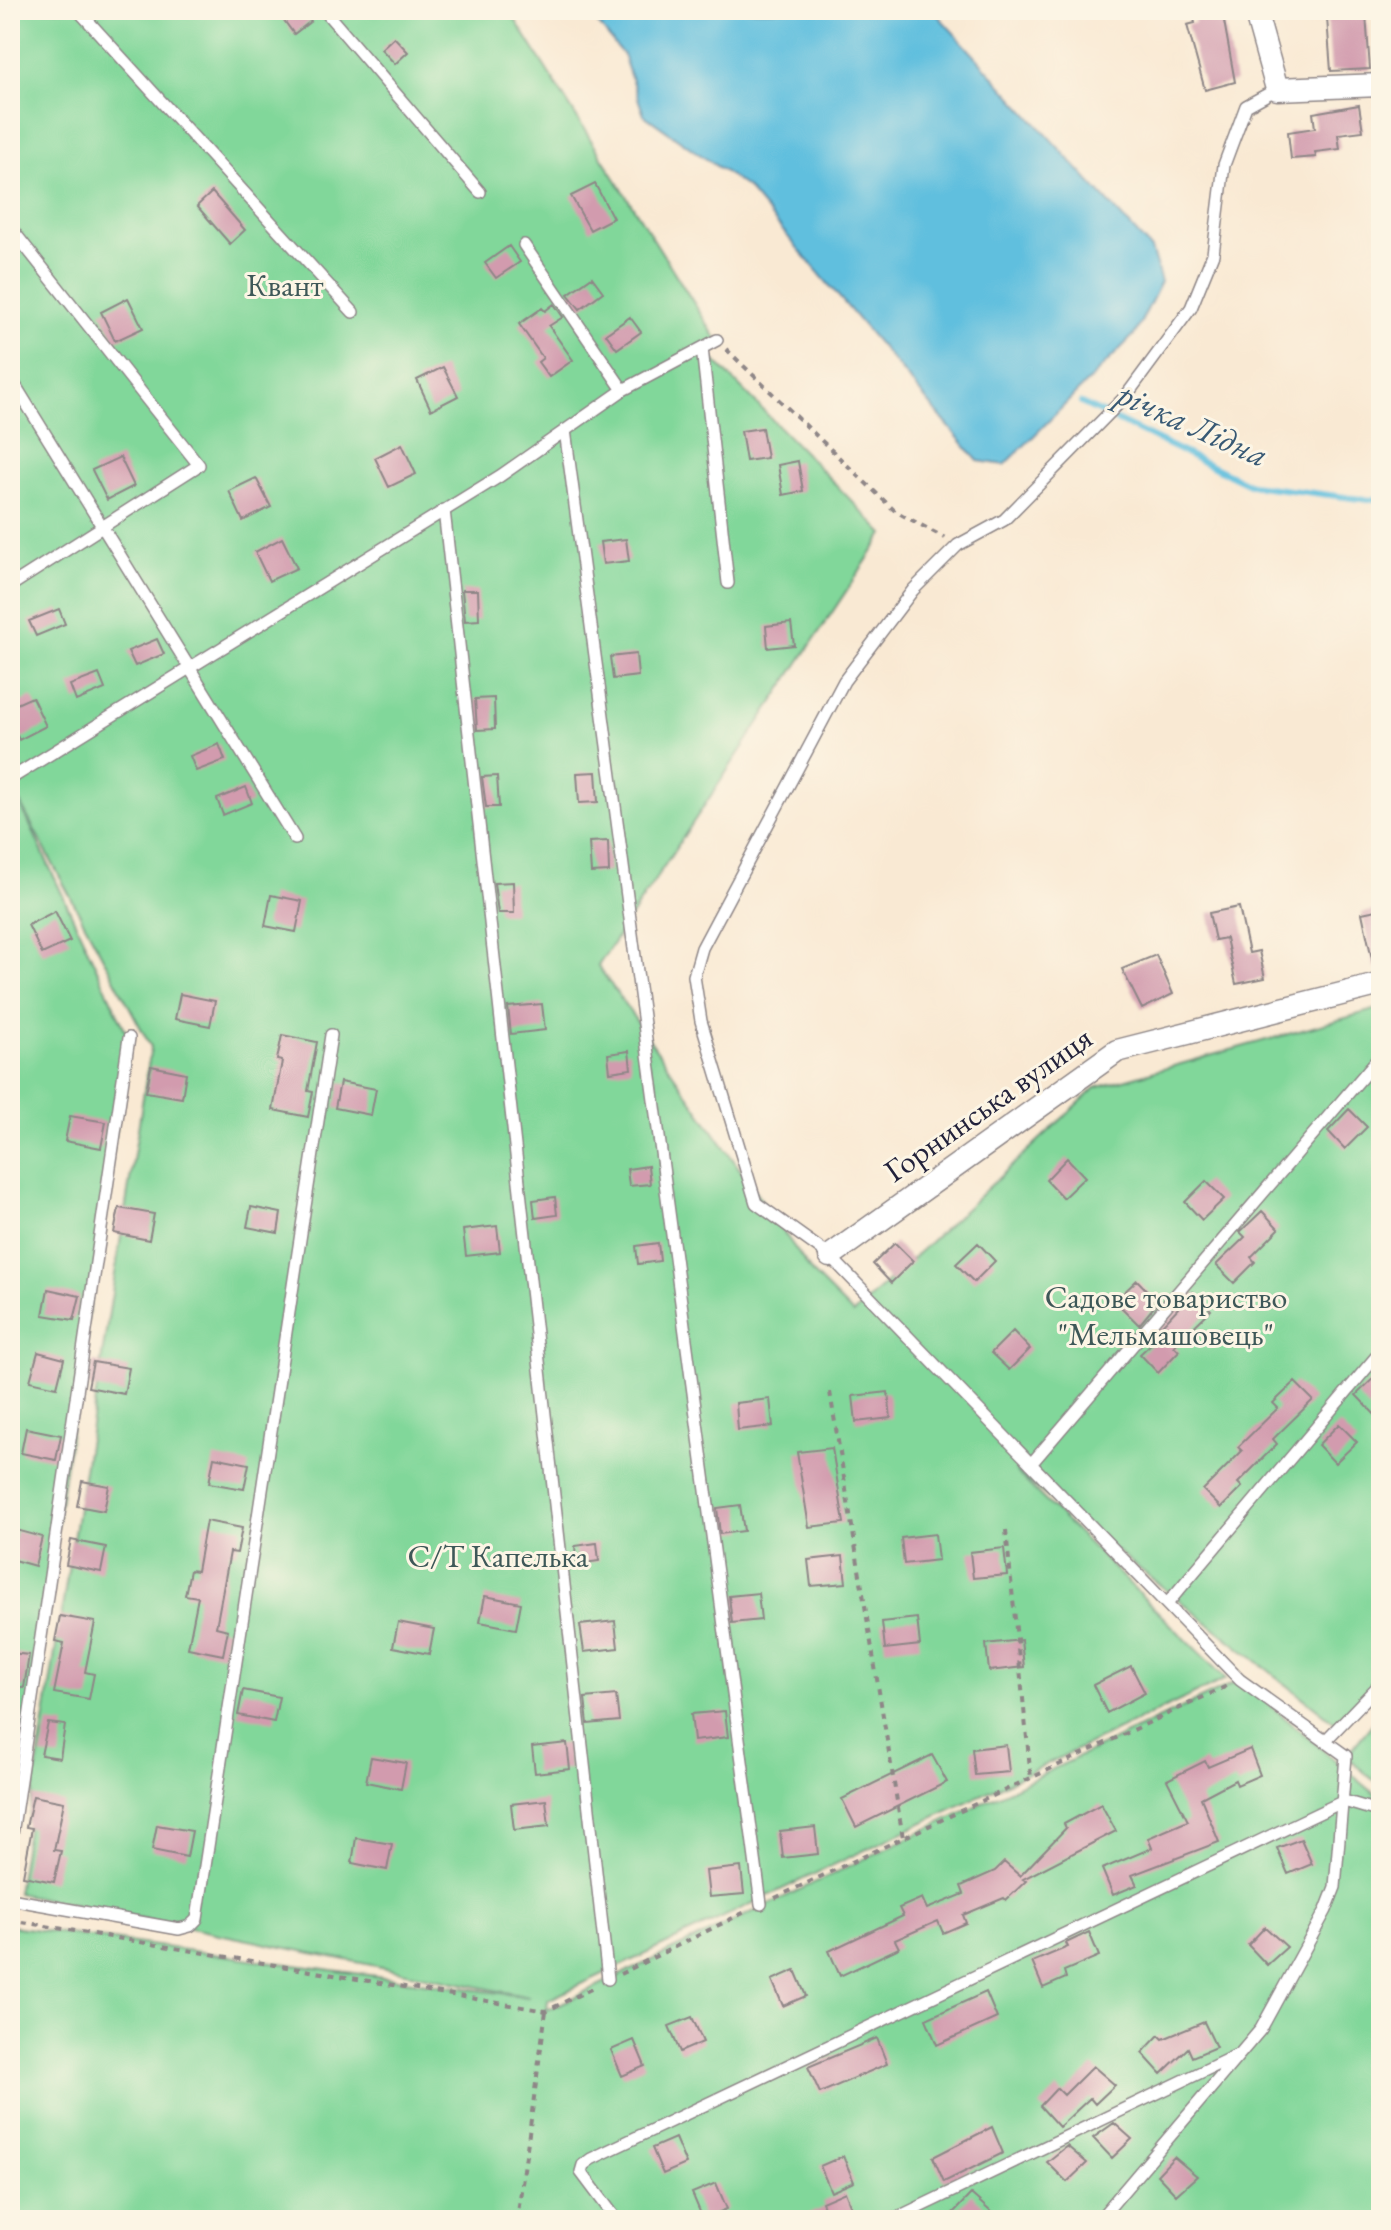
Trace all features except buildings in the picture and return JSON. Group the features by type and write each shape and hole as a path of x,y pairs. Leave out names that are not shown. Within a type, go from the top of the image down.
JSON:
{"street":[{"path":"1255,10 1277,89 1381,85"},
{"name":"Горнинська вулиця","path":"830,1256 1117,1051 1381,984"}],"lane":[{"path":"78,10 353,312"},
{"path":"324,10 480,192"},
{"path":"1099,2220 1261,2029 1326,1910 1335,1887 1346,1756 1240,1680 830,1256 756,1203 701,1021 694,976 702,948 844,681 913,590 958,545 1004,520 1126,396 1191,308 1213,254 1224,165 1246,106 1277,89"},
{"path":"10,227 199,465 10,586"},
{"path":"524,245 623,390"},
{"path":"10,779 444,510 623,390 717,340"},
{"path":"702,348 728,583"},
{"path":"11,379 295,839"},
{"path":"565,430 761,1904"},
{"path":"444,510 608,1979"},
{"path":"10,1899 179,1929 190,1926 197,1919 331,1035"},
{"path":"10,1848 129,1038"},
{"path":"1031,1464 1381,1055"},
{"path":"1167,1604 1381,1351"},
{"path":"1325,1741 1381,1683"},
{"path":"617,2220 581,2172 583,2165 591,2159 1344,1801 1381,1812"},
{"path":"892,2220 1243,2052"}],"path":[{"path":"717,340 895,511 958,545"},
{"path":"830,1392 903,1838"},
{"path":"1006,1530 1031,1778"},
{"path":"10,1920 546,2011 761,1904 1240,1680"},
{"path":"517,2220 546,2011"}],"green space":[{"path":"10,10 509,10 717,340 703,349 884,534 598,966 813,1274 853,1314 1095,1088 1381,1008 1381,1676 1339,1726 1015,1471 1226,1679 548,2000 547,2010 1240,1680 1381,1799 1381,2220 10,2220 10,1926 529,1997 17,1893 151,1047 18,799 129,1038 10,1841"},
{"path":"1381,1713 1381,1787 1346,1756"}],"water":[{"path":"587,10 933,10 1151,249 1161,282 1135,334 1005,465 978,461 746,187 644,115 623,55"}],"waterway":[{"name":"річка Лідна","path":"1081,403 1251,485 1369,500 1381,498"}],"park label":[{"name":"Квант","path":"285,285"},
{"name":"Садове товариство \"Мельмашовець\"","path":"1166,1316"},
{"name":"С/Т Капелька","path":"498,1556"}]}
